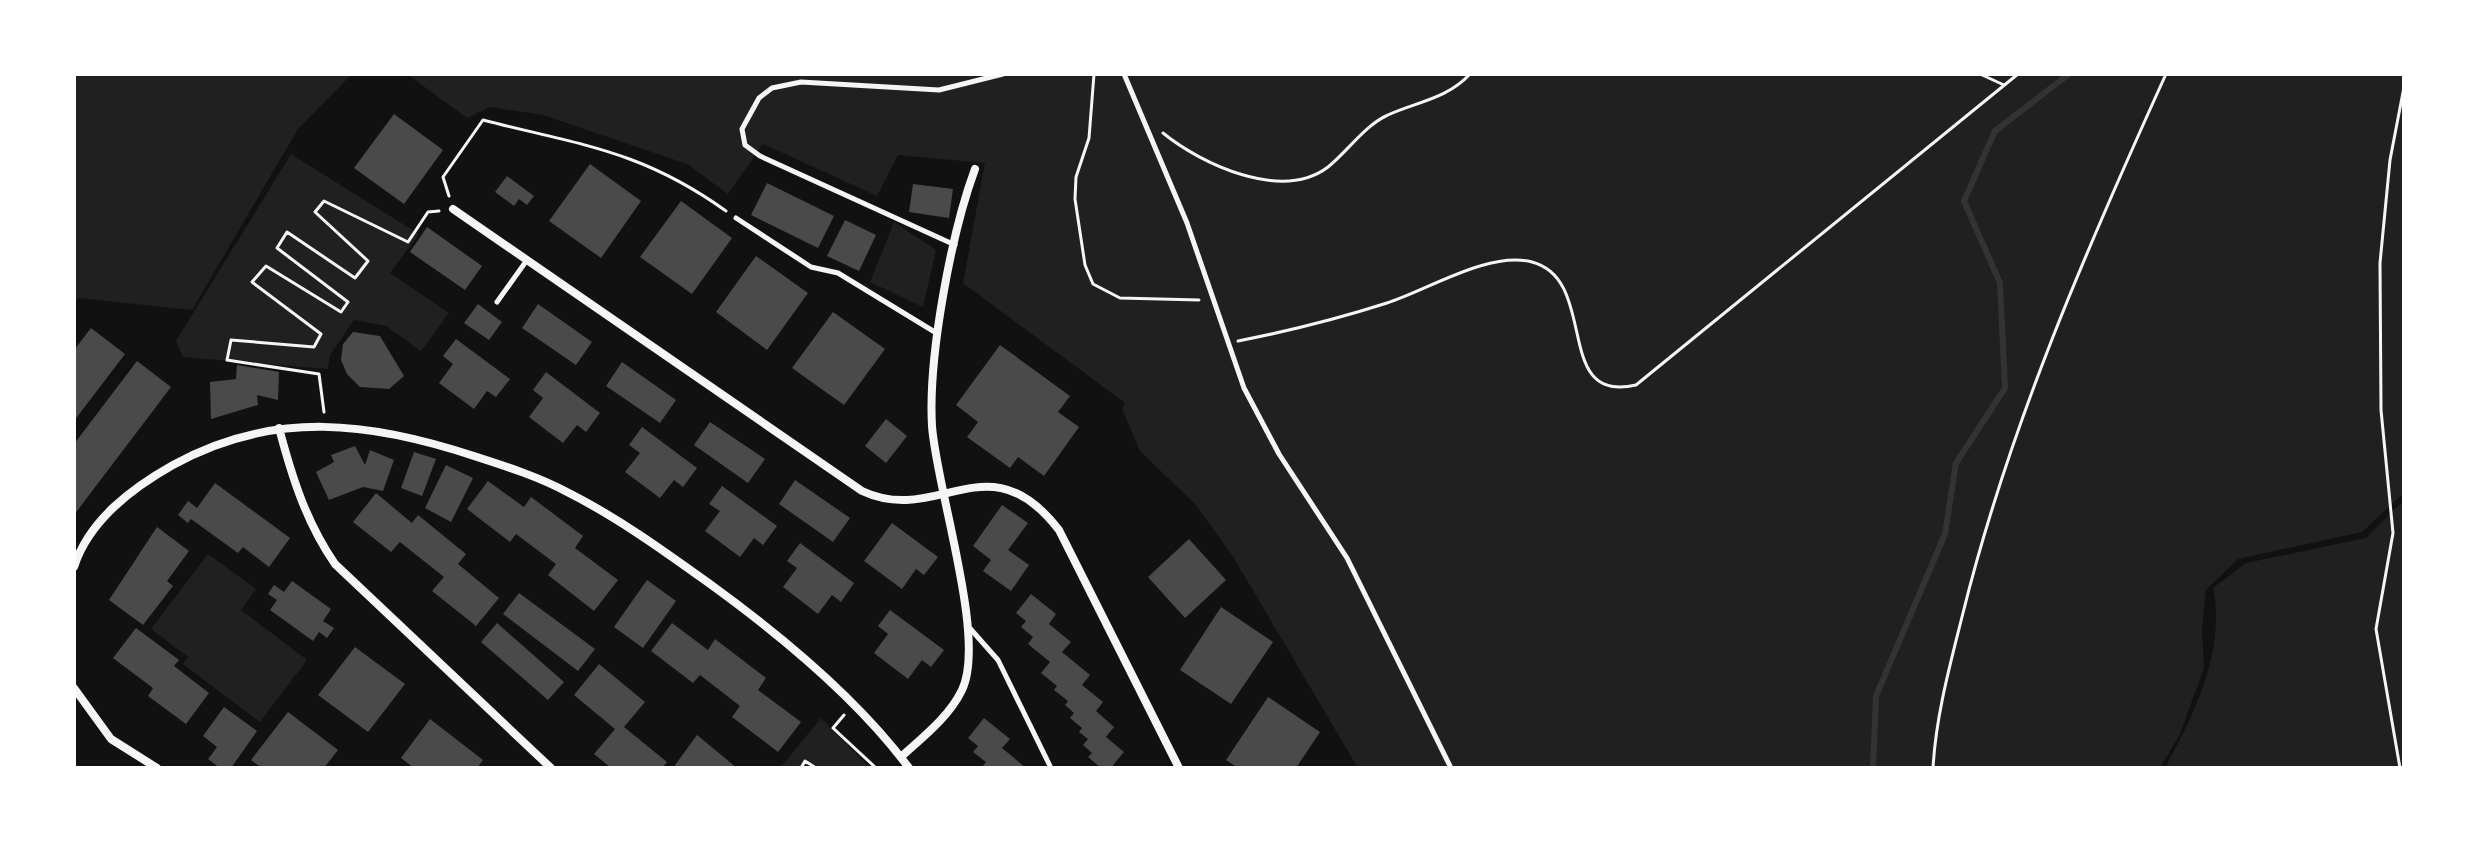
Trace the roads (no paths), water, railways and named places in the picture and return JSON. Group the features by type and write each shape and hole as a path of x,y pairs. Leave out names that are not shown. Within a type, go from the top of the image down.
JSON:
{"street":[{"path":"901,757 939,722 962,689 968,658 966,625 931,408 939,335 955,245 975,169"},
{"path":"453,209 862,491 889,501 976,488 1019,492 1046,514 1059,530 1179,768"},
{"path":"74,567 99,522 146,481 211,446 238,436 279,428 326,426 423,441 531,475 568,492 643,538 744,609 852,706 909,768"},
{"path":"279,428 297,491 320,542 335,564 551,768"},
{"path":"74,688 111,739 157,768"}],"lane":[{"path":"955,245 760,156 745,145 742,129 759,98 772,88 801,82 939,90 1003,74"},
{"path":"1124,74 1187,223 1244,388 1279,454 1347,558 1451,768"},
{"path":"736,218 811,267 838,273 939,335"},
{"path":"497,302 527,260"},
{"path":"966,625 998,660 1051,768"}],"waterway":[{"path":"1873,768 1876,696 1945,534 1956,463 2005,388 2000,283 1964,201 1995,131 2069,74"}]}
